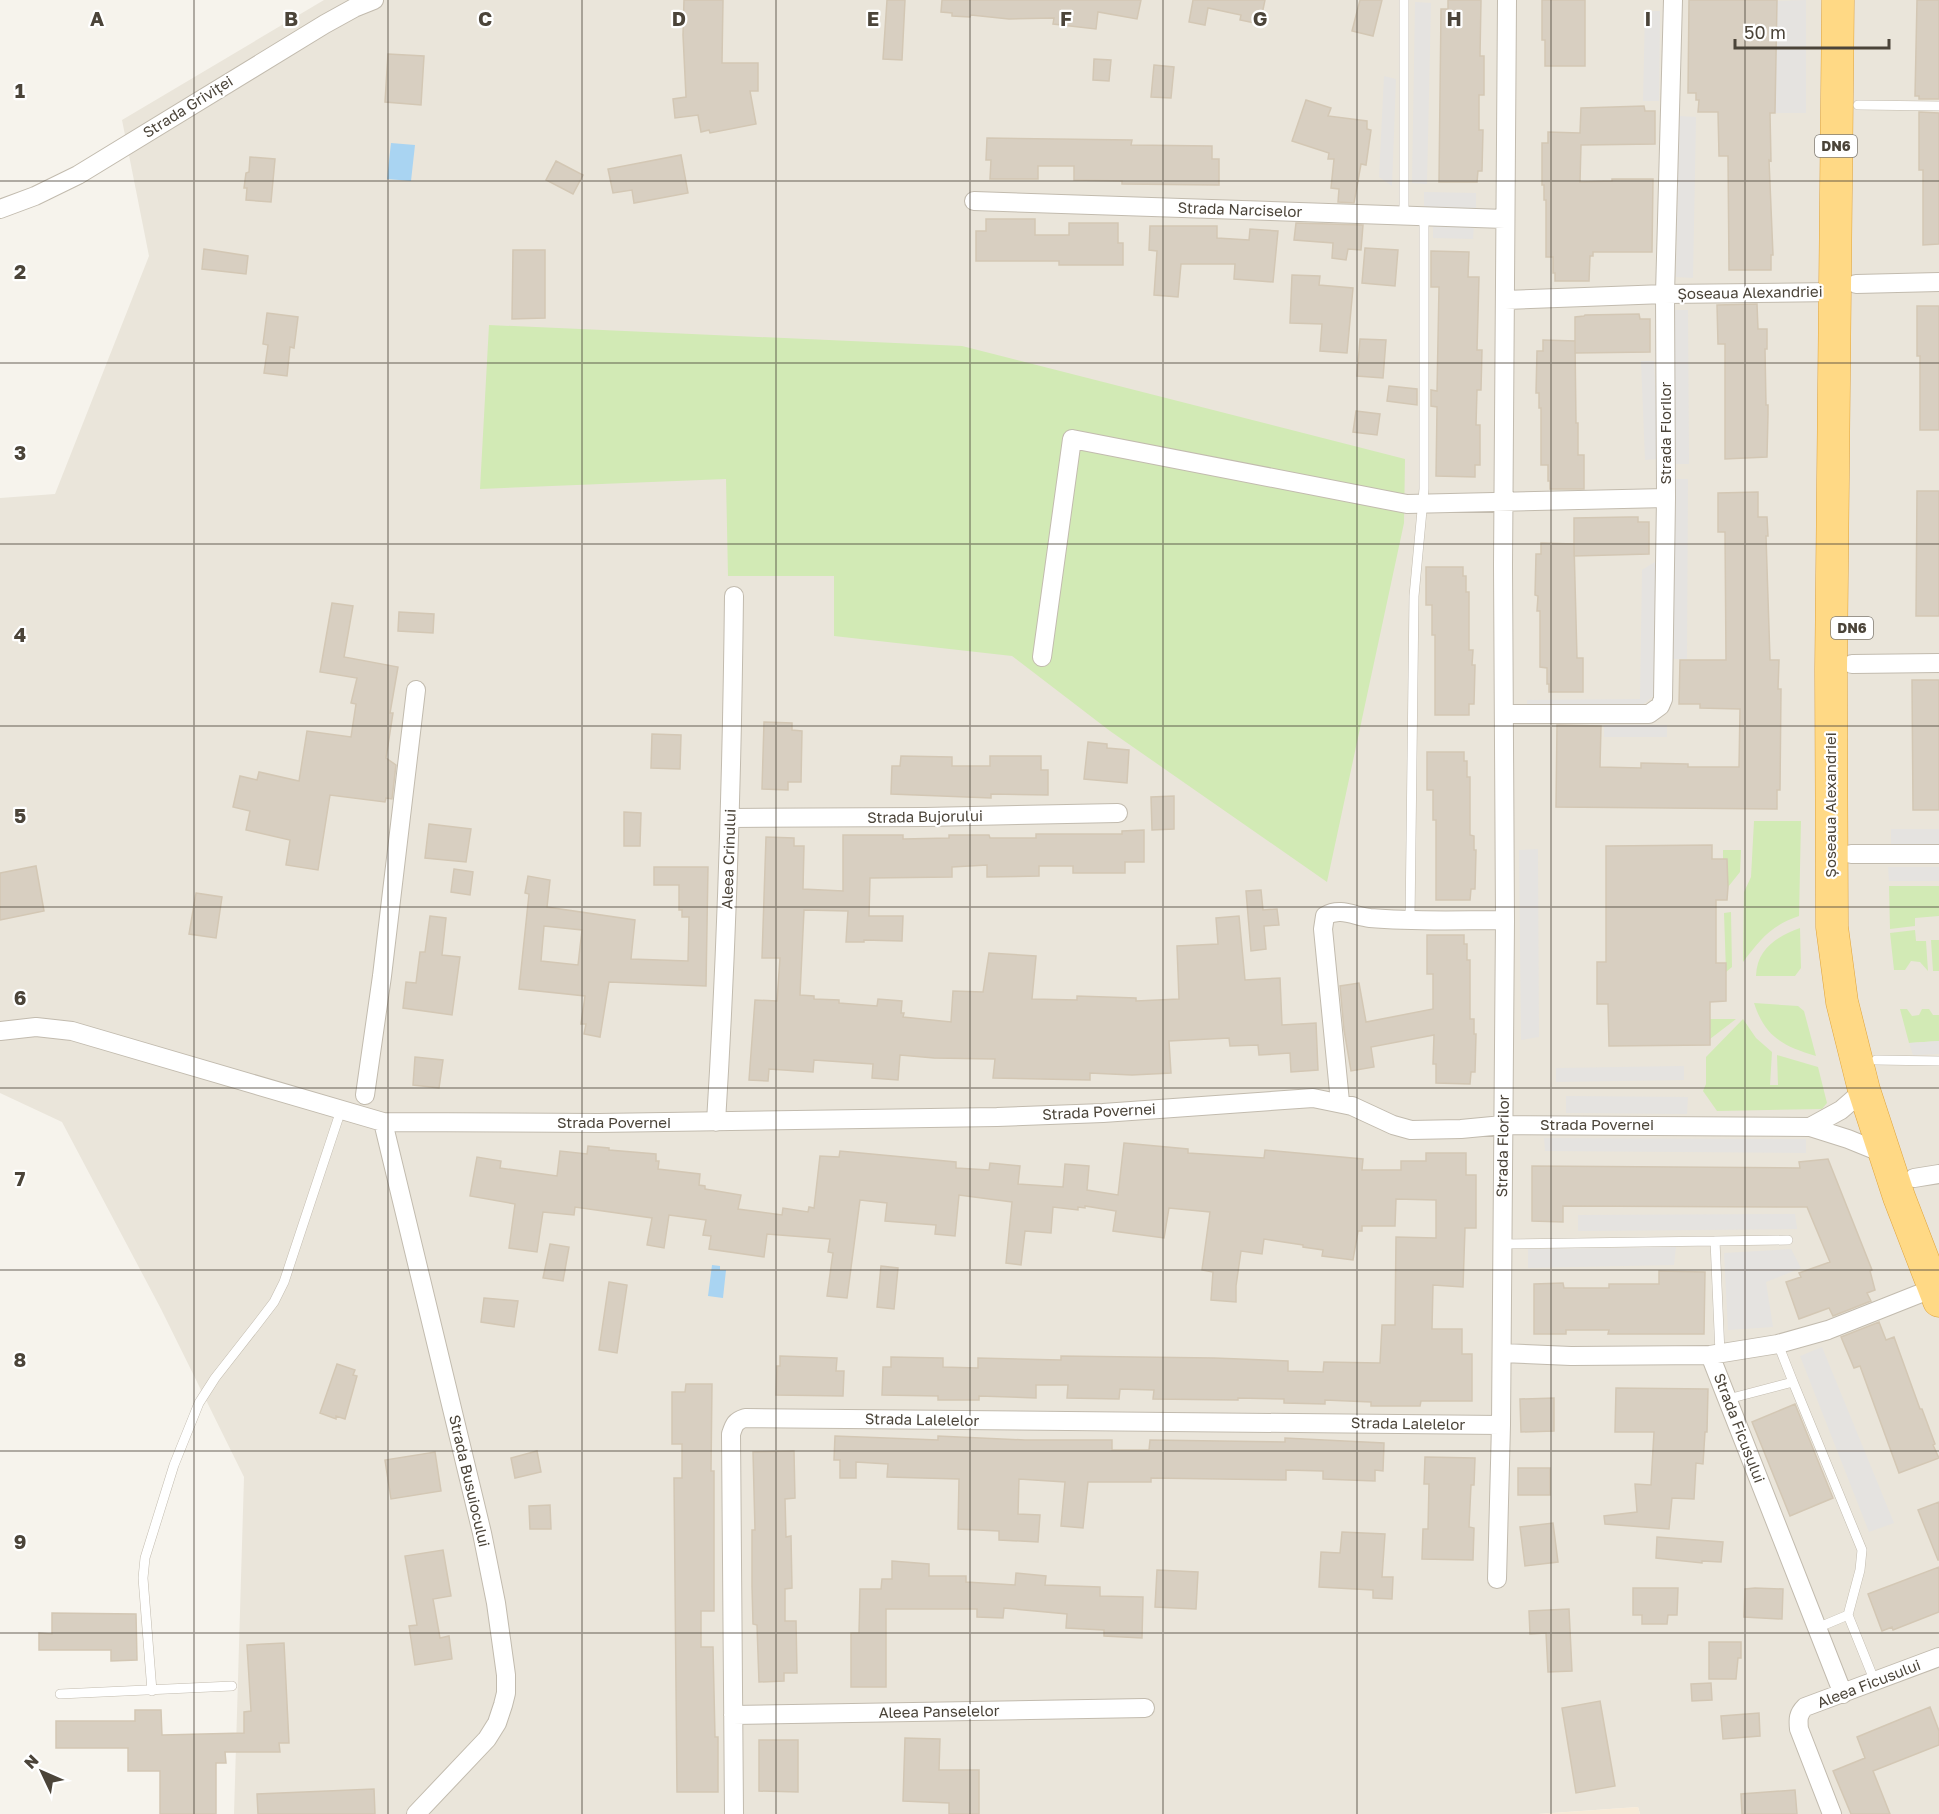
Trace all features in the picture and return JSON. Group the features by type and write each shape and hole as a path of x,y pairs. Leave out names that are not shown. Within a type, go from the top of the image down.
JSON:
{"highway":[{"name":"Șoseaua Alexandriei","path":"1838,0 1852,664 1851,854 1854,927 1858,972 1876,1060 1886,1094 1927,1176 1939,1244"},
{"name":"Șoseaua Alexandriei","path":"1859,0 1858,105 1845,288 1831,670 1832,927 1842,1002 1864,1090 1899,1197 1936,1295"}],"street":[{"name":"Strada Griviței","path":"0,209 35,196 78,175 325,24 374,0"},
{"name":"Strada Florilor","path":"1497,1579 1502,1425 1505,920 1503,503 1507,0"},
{"name":"Strada Florilor","path":"1504,714 1649,714 1660,706 1663,699 1666,498 1665,294 1673,0"},
{"name":"Strada Narciselor","path":"974,201 1505,219"},
{"name":"Șoseaua Alexandriei","path":"1505,300 1845,288 1939,282"},
{"path":"1042,657 1072,439 1407,504 1666,498"},
{"name":"Aleea Crinului","path":"716,1122 725,988 731,818 734,596"},
{"path":"1852,664 1939,663"},
{"path":"365,1095 382,976 416,690"},
{"name":"Strada Bujorului","path":"731,818 1118,813"},
{"name":"Șoseaua Alexandriei","path":"1851,854 1939,854"},
{"path":"1340,1102 1323,929 1325,916 1340,911 1366,917 1410,921 1505,920"},
{"name":"Strada Povernei","path":"0,1031 36,1027 72,1030 383,1122 880,1120 1104,1113 1313,1098 1340,1102 1393,1125 1411,1130 1449,1130 1503,1125 1810,1127"},
{"path":"1810,1127 1841,1110 1864,1090"},
{"name":"Strada Busuiocului","path":"383,1122 482,1533 496,1603 506,1675 503,1705 492,1731 472,1757 416,1814"},
{"path":"1810,1127 1848,1139 1885,1155"},
{"path":"1715,1354 1778,1344 1936,1295"},
{"name":"Strada Ficusului","path":"1502,1353 1571,1356 1715,1354 1728,1399 1843,1694"},
{"name":"Strada Lalelelor","path":"734,1814 731,1434 734,1424 739,1420 769,1418 1502,1425"},
{"name":"Aleea Ficusului","path":"1832,1814 1802,1737 1798,1716 1805,1707 1939,1657"},
{"name":"Aleea Panselelor","path":"733,1715 1145,1708"}],"lane":[{"path":"1404,0 1404,217"},
{"path":"1858,105 1939,106"},
{"path":"1410,921 1414,596 1423,505 1424,217"},
{"path":"1876,1060 1939,1061"},
{"path":"362,1116 365,1095"},
{"path":"152,1691 143,1578 145,1558 174,1465 199,1403 215,1378 258,1323 284,1282 341,1110"},
{"path":"1502,1244 1788,1240"},
{"path":"1715,1242 1715,1354"},
{"path":"1778,1344 1862,1550 1857,1582 1848,1615 1875,1682"},
{"path":"1728,1399 1793,1382"},
{"path":"1817,1628 1848,1615"},
{"path":"60,1694 232,1686"}],"shaded area":[{"path":"324,0 1939,0 1939,1814 1640,1814 1638,1807 1538,1814 234,1814 244,1477 161,1309 62,1122 0,1093 0,498 55,494 149,256 122,120"},
{"path":"1806,0 1806,113 1775,113 1777,1"},
{"path":"1415,2 1431,3 1427,184 1412,183"},
{"path":"1645,11 1660,11 1659,101 1643,101"},
{"path":"1384,76 1396,79 1392,186 1379,177"},
{"path":"1679,116 1696,117 1693,278 1676,277"},
{"path":"1424,192 1476,193 1476,211 1424,210"},
{"path":"1433,224 1474,225 1473,239 1433,238"},
{"path":"1673,310 1688,310 1689,464 1673,464"},
{"path":"1641,361 1654,361 1658,459 1645,460"},
{"path":"1674,479 1688,479 1687,659 1673,659"},
{"path":"1658,560 1657,693 1640,707 1527,708 1527,700 1640,699 1642,570"},
{"path":"1604,725 1667,725 1667,737 1604,737"},
{"path":"1891,829 1939,829 1939,844 1891,844"},
{"path":"1538,849 1539,1037 1521,1040 1519,850"},
{"path":"1888,867 1939,867 1939,881 1889,881"},
{"path":"1939,1041 1939,1054 1913,1055 1909,1043"},
{"path":"1684,1066 1684,1080 1556,1082 1556,1068"},
{"path":"1566,1096 1688,1097 1687,1114 1566,1113"},
{"path":"1544,1138 1806,1139 1806,1153 1545,1151"},
{"path":"1795,1214 1797,1229 1578,1231 1578,1215"},
{"path":"1676,1247 1674,1265 1528,1268 1528,1249"},
{"path":"1791,1249 1801,1268 1766,1282 1773,1327 1728,1330 1724,1253"},
{"path":"1822,1347 1894,1523 1869,1532 1800,1356"},
{"path":"1638,1807 1640,1814 1538,1814"}],"green space":[{"path":"489,325 962,346 1405,459 1404,523 1327,882 1110,731 1012,656 834,636 834,576 728,576 726,479 480,489"},
{"path":"1754,821 1801,821 1799,916 1773,929 1743,962 1744,892 1751,877"},
{"path":"1723,850 1741,850 1740,872 1728,887 1727,859 1723,859"},
{"path":"1889,886 1939,886 1939,916 1915,918 1915,926 1890,929"},
{"path":"1731,912 1732,967 1726,972 1724,913"},
{"path":"1800,928 1801,968 1795,976 1756,976 1760,958 1769,945"},
{"path":"1915,930 1916,941 1926,941 1928,971 1920,962 1911,961 1905,970 1894,970 1890,933"},
{"path":"1931,940 1939,940 1939,971 1933,971"},
{"path":"1754,1003 1798,1006 1804,1011 1816,1056 1785,1044 1777,1038 1758,1015"},
{"path":"1900,1009 1907,1009 1912,1016 1919,1015 1922,1009 1929,1009 1933,1015 1939,1015 1939,1041 1909,1043"},
{"path":"1710,1019 1736,1019 1710,1039"},
{"path":"1743,1019 1756,1038 1772,1052 1770,1085 1778,1085 1777,1055 1818,1067 1827,1103 1822,1109 1717,1111 1703,1091 1706,1084 1706,1057"}],"water":[{"path":"391,143 415,145 411,181 387,179"},
{"path":"712,1265 720,1266 720,1270 726,1270 723,1298 708,1296"}],"building":[{"path":"684,0 723,0 722,63 758,63 758,91 750,91 756,124 710,133 709,130 701,132 698,115 675,118 673,99 686,97"},
{"path":"887,0 905,0 902,60 883,59"},
{"path":"942,0 1141,0 1137,19 1098,12 1096,29 1053,24 1054,18 1009,19 971,15 970,17 952,16 952,13 941,12"},
{"path":"1193,0 1265,0 1260,24 1240,20 1241,15 1208,8 1205,25 1189,22"},
{"path":"1360,0 1382,0 1373,36 1352,31"},
{"path":"1448,0 1481,0 1480,56 1484,56 1484,95 1479,95 1479,130 1483,130 1482,171 1478,171 1477,182 1439,182 1441,9 1448,9"},
{"path":"1542,0 1585,0 1585,66 1545,66 1545,40 1542,40"},
{"path":"1689,0 1777,0 1775,113 1770,113 1771,161 1769,160 1773,255 1771,255 1771,270 1729,270 1728,156 1719,156 1718,112 1698,112 1699,100 1696,100 1696,93 1688,93"},
{"path":"1917,0 1939,0 1939,99 1919,99 1919,96 1915,96"},
{"path":"388,54 424,56 421,105 385,102"},
{"path":"1094,59 1111,60 1109,81 1093,80"},
{"path":"1154,65 1174,67 1171,98 1151,97"},
{"path":"1306,100 1331,108 1328,116 1367,121 1367,129 1371,130 1366,165 1361,164 1354,203 1338,202 1339,189 1331,188 1334,159 1328,159 1329,153 1292,141"},
{"path":"1644,106 1645,111 1655,111 1655,144 1581,145 1580,182 1653,179 1652,252 1593,252 1593,256 1590,256 1589,281 1555,281 1553,257 1546,257 1546,200 1544,200 1544,185 1542,185 1542,143 1548,143 1548,132 1580,133 1581,108"},
{"path":"1919,112 1939,113 1939,244 1923,245 1923,170 1919,170"},
{"path":"987,138 1132,140 1131,145 1212,146 1212,159 1219,159 1219,185 1122,184 1122,181 1074,180 1074,166 1038,166 1038,179 990,179 991,160 986,160"},
{"path":"681,155 688,193 634,203 632,190 613,193 608,169"},
{"path":"250,157 275,159 271,202 246,200 247,188 244,188 246,173 249,172"},
{"path":"556,161 583,175 573,194 546,180"},
{"path":"986,219 1035,219 1035,235 1069,235 1069,223 1118,223 1118,243 1123,243 1123,265 1059,265 1059,261 976,261 976,231 986,231"},
{"path":"1296,223 1363,225 1361,250 1348,249 1346,260 1332,258 1333,243 1294,240"},
{"path":"1150,226 1217,226 1217,238 1249,240 1250,229 1278,231 1273,282 1234,279 1235,264 1181,264 1178,297 1154,295 1157,251 1149,250"},
{"path":"1365,248 1398,250 1395,286 1362,283"},
{"path":"204,249 248,256 246,274 202,269"},
{"path":"513,250 545,250 545,318 512,319"},
{"path":"1431,251 1469,252 1468,277 1479,277 1477,350 1482,350 1481,390 1477,390 1476,425 1480,425 1480,465 1475,465 1475,477 1436,476 1437,407 1431,406 1431,390 1437,391 1439,287 1431,287"},
{"path":"1292,275 1320,276 1319,285 1353,288 1347,353 1320,351 1322,324 1290,323"},
{"path":"1757,304 1758,329 1767,329 1767,349 1765,349 1766,405 1768,405 1767,457 1725,459 1725,344 1718,344 1717,305"},
{"path":"1917,306 1939,306 1939,430 1920,430"},
{"path":"267,313 298,317 294,348 290,347 287,376 264,373 268,345 263,344"},
{"path":"1639,314 1640,319 1650,319 1650,352 1575,353 1575,317"},
{"path":"1360,339 1386,340 1383,378 1357,376"},
{"path":"1543,340 1575,341 1576,423 1578,423 1578,455 1584,455 1584,489 1550,489 1548,465 1541,465 1541,408 1539,408 1539,393 1536,393 1537,351 1543,351"},
{"path":"1389,386 1417,389 1417,405 1387,401"},
{"path":"1356,411 1380,414 1377,435 1353,432"},
{"path":"1917,491 1939,491 1939,616 1916,616"},
{"path":"1758,492 1758,517 1767,517 1770,660 1779,660 1778,689 1781,689 1780,790 1777,790 1777,809 1556,807 1557,725 1601,726 1600,767 1641,768 1641,763 1688,764 1688,767 1739,767 1740,709 1700,708 1700,704 1679,704 1680,660 1726,660 1725,532 1718,532 1718,493"},
{"path":"1638,517 1638,522 1649,522 1649,554 1574,556 1574,518"},
{"path":"1541,543 1574,544 1577,658 1583,658 1583,692 1549,692 1547,668 1540,667 1540,611 1537,611 1538,596 1535,595 1536,554 1541,554"},
{"path":"1426,567 1463,567 1463,576 1466,576 1466,592 1469,592 1469,650 1473,650 1472,665 1475,665 1474,704 1469,704 1469,715 1435,715 1435,635 1432,635 1432,605 1426,605"},
{"path":"332,603 353,606 344,657 398,667 390,713 393,713 386,758 396,765 392,799 386,798 385,802 330,795 318,870 286,865 290,840 246,830 250,811 233,807 240,776 257,780 259,772 299,781 307,731 351,737 356,704 351,703 357,678 320,672"},
{"path":"399,612 434,614 433,633 398,631"},
{"path":"1912,680 1939,680 1939,810 1913,810"},
{"path":"764,722 792,723 792,730 802,731 801,782 788,782 788,790 762,789"},
{"path":"652,734 681,735 680,769 651,768"},
{"path":"1088,742 1107,744 1107,748 1129,750 1127,783 1084,779"},
{"path":"1427,752 1464,752 1464,761 1467,761 1467,777 1470,777 1470,835 1474,836 1474,850 1476,850 1475,889 1471,889 1470,900 1436,900 1436,820 1433,820 1433,790 1427,790"},
{"path":"901,756 952,757 952,766 990,766 990,756 1041,756 1041,770 1048,770 1048,795 991,794 991,798 891,794 892,766 900,766"},
{"path":"1174,796 1174,829 1152,830 1151,797"},
{"path":"624,812 641,813 640,846 624,846"},
{"path":"429,824 471,829 466,862 425,858"},
{"path":"1144,830 1144,862 1125,862 1125,873 1073,873 1073,866 1039,866 1039,876 987,877 987,865 952,867 952,877 870,878 869,916 903,916 902,941 846,942 848,911 804,910 800,995 814,996 814,999 839,1000 839,1003 877,1006 878,999 902,1001 903,1017 951,1022 953,991 983,992 989,953 1036,956 1032,999 1077,1000 1077,996 1136,998 1136,1001 1179,999 1177,946 1218,944 1216,918 1239,916 1245,980 1280,978 1282,1025 1316,1023 1318,1070 1291,1072 1290,1053 1259,1055 1258,1045 1230,1046 1229,1038 1169,1041 1171,1073 1132,1075 1090,1073 1090,1080 993,1078 995,1059 900,1055 898,1080 872,1078 873,1064 814,1060 813,1072 769,1069 768,1081 749,1080 755,1000 777,1001 780,958 762,958 766,837 794,838 794,846 804,846 803,889 843,891 843,835 903,835 903,839 949,838 949,835 1036,838 1036,834 1122,834 1122,831"},
{"path":"1712,845 1712,859 1727,859 1728,887 1727,900 1716,900 1716,963 1726,963 1726,1001 1710,1002 1710,1045 1609,1046 1608,1004 1597,1004 1597,962 1606,962 1606,846"},
{"path":"36,866 44,911 0,920 0,873"},
{"path":"654,867 708,867 706,986 609,982 600,1037 584,1034 586,1024 581,1024 585,996 519,989 529,894 525,893 528,876 550,880 547,907 635,920 631,959 688,961 689,917 682,917 682,910 679,910 679,885 654,885","holes":["544,926 582,930 578,965 541,961"]},
{"path":"454,869 473,872 470,895 451,892"},
{"path":"1261,890 1263,910 1277,909 1279,925 1264,926 1266,949 1251,951 1246,891"},
{"path":"196,893 222,897 216,938 189,934"},
{"path":"430,916 446,918 442,955 460,957 452,1015 403,1008 406,982 416,983 420,952 425,952"},
{"path":"1427,935 1464,935 1464,944 1467,944 1467,960 1470,960 1470,1019 1474,1019 1474,1034 1476,1034 1475,1072 1471,1072 1470,1084 1436,1083 1436,1064 1433,1064 1434,1035 1371,1047 1374,1067 1351,1071 1340,986 1359,983 1366,1022 1433,1009 1433,974 1427,974"},
{"path":"415,1057 443,1060 439,1088 413,1085"},
{"path":"1124,1143 1188,1149 1188,1153 1264,1158 1265,1150 1363,1159 1362,1170 1401,1170 1401,1161 1426,1161 1426,1153 1466,1153 1466,1175 1476,1175 1476,1228 1465,1228 1463,1287 1433,1285 1432,1329 1462,1329 1462,1354 1472,1354 1472,1401 1421,1401 1420,1406 1371,1406 1371,1402 1325,1400 1325,1404 1284,1403 1284,1399 1153,1399 1154,1390 1120,1389 1119,1399 1067,1398 1068,1385 1036,1385 1036,1398 979,1396 979,1400 938,1400 938,1396 882,1395 883,1367 891,1367 891,1357 943,1358 943,1367 978,1368 978,1358 1061,1360 1061,1356 1288,1361 1288,1371 1323,1372 1324,1362 1380,1363 1382,1325 1395,1325 1396,1237 1436,1238 1436,1200 1396,1199 1395,1226 1362,1226 1362,1231 1358,1231 1353,1260 1322,1256 1323,1250 1264,1239 1262,1254 1241,1251 1236,1302 1211,1300 1213,1272 1202,1270 1210,1212 1169,1208 1164,1238 1113,1231 1116,1211 1085,1206 1085,1208 1078,1207 1078,1210 1053,1207 1051,1233 1025,1231 1021,1265 1006,1263 1012,1202 959,1195 955,1236 935,1234 936,1225 885,1221 887,1203 860,1200 847,1298 827,1296 833,1253 828,1252 830,1239 767,1234 764,1257 709,1249 711,1236 703,1235 706,1220 669,1215 664,1248 647,1245 652,1218 575,1207 574,1215 543,1212 537,1252 509,1248 515,1204 470,1196 477,1157 501,1161 500,1168 557,1176 560,1151 587,1154 588,1146 656,1154 656,1161 659,1161 658,1169 700,1174 699,1185 705,1186 705,1189 741,1195 738,1209 782,1215 783,1208 808,1212 809,1207 814,1208 820,1156 839,1157 840,1151 956,1162 956,1168 989,1170 990,1163 1020,1166 1018,1184 1063,1187 1065,1164 1089,1166 1087,1190 1118,1195"},
{"path":"1828,1159 1872,1270 1870,1271 1875,1290 1867,1293 1871,1301 1833,1316 1829,1308 1799,1319 1786,1282 1801,1277 1799,1273 1830,1262 1807,1207 1563,1206 1563,1222 1532,1221 1532,1166 1800,1168 1799,1162"},
{"path":"550,1244 569,1247 563,1281 543,1278"},
{"path":"881,1266 898,1268 894,1309 877,1307"},
{"path":"1659,1271 1705,1272 1704,1334 1608,1334 1609,1330 1566,1330 1566,1334 1534,1334 1534,1284 1563,1283 1564,1288 1609,1288 1609,1284 1659,1284"},
{"path":"609,1282 627,1285 617,1353 599,1350"},
{"path":"484,1298 518,1301 514,1327 481,1322"},
{"path":"1879,1322 1886,1340 1894,1337 1939,1458 1899,1473 1860,1366 1854,1368 1841,1337"},
{"path":"780,1356 837,1358 836,1371 844,1371 843,1396 776,1395 777,1366 780,1366"},
{"path":"337,1364 355,1370 353,1375 357,1376 345,1419 336,1416 336,1419 320,1413"},
{"path":"686,1384 712,1384 714,1611 701,1611 701,1647 713,1647 715,1737 718,1737 718,1792 677,1792 674,1478 682,1478 682,1444 672,1444 672,1392 685,1392"},
{"path":"1616,1388 1708,1389 1707,1432 1705,1432 1703,1464 1696,1463 1694,1499 1672,1498 1669,1529 1605,1524 1604,1516 1637,1512 1635,1484 1651,1485 1654,1432 1615,1432"},
{"path":"1554,1398 1554,1431 1521,1432 1520,1399"},
{"path":"1795,1404 1833,1498 1790,1516 1752,1422"},
{"path":"835,1436 938,1440 938,1436 1025,1440 1112,1440 1112,1450 1149,1450 1150,1440 1285,1442 1285,1438 1384,1443 1383,1471 1375,1470 1375,1481 1323,1479 1323,1471 1286,1470 1286,1480 1151,1478 1151,1482 1088,1482 1083,1528 1061,1526 1065,1482 1019,1479 1018,1514 1040,1515 1038,1542 999,1540 999,1531 958,1529 959,1479 887,1477 888,1464 856,1462 856,1478 840,1478 840,1460 834,1460"},
{"path":"537,1451 541,1472 515,1478 511,1458"},
{"path":"794,1451 795,1498 785,1499 786,1537 791,1536 792,1588 785,1589 785,1621 796,1621 797,1673 784,1673 784,1681 759,1682 757,1625 753,1624 752,1586 752,1530 755,1530 753,1452"},
{"path":"435,1452 441,1491 391,1499 385,1460"},
{"path":"1425,1457 1475,1458 1469,1527 1474,1528 1473,1560 1422,1559 1423,1529 1428,1529 1429,1484 1424,1484"},
{"path":"1518,1468 1550,1468 1550,1495 1518,1495"},
{"path":"1939,1502 1939,1560 1938,1560 1918,1510"},
{"path":"550,1505 551,1529 530,1529 529,1506"},
{"path":"1553,1523 1558,1562 1525,1566 1520,1527"},
{"path":"1342,1532 1385,1534 1382,1577 1393,1577 1392,1599 1373,1598 1373,1590 1319,1587 1321,1552 1340,1553"},
{"path":"1657,1537 1723,1542 1721,1562 1702,1561 1702,1563 1656,1558"},
{"path":"443,1550 451,1596 433,1599 440,1638 449,1636 452,1659 415,1665 409,1626 417,1625 405,1556"},
{"path":"892,1561 929,1564 929,1576 966,1576 966,1582 1015,1585 1016,1573 1046,1576 1045,1585 1100,1587 1100,1596 1143,1597 1142,1638 1104,1636 1104,1630 1066,1628 1067,1614 1004,1608 1003,1618 977,1617 977,1609 886,1609 886,1687 851,1687 851,1633 859,1633 860,1589 881,1589 882,1579 892,1579"},
{"path":"1939,1567 1939,1612 1893,1630 1892,1627 1882,1631 1868,1594"},
{"path":"1157,1570 1198,1572 1196,1609 1155,1607"},
{"path":"1633,1588 1678,1588 1677,1615 1668,1615 1667,1624 1642,1624 1642,1615 1633,1615"},
{"path":"1745,1589 1783,1589 1782,1619 1744,1617"},
{"path":"1569,1609 1572,1671 1548,1672 1546,1633 1530,1634 1529,1611"},
{"path":"52,1613 136,1614 137,1660 111,1661 111,1650 39,1650 39,1633 52,1634"},
{"path":"1709,1642 1741,1642 1741,1658 1738,1658 1736,1679 1709,1679"},
{"path":"284,1643 289,1743 279,1743 280,1752 225,1752 226,1763 216,1763 216,1814 160,1814 160,1771 128,1771 128,1748 56,1748 56,1721 135,1721 135,1710 161,1710 162,1735 244,1733 244,1712 251,1711 247,1645"},
{"path":"1711,1683 1712,1700 1692,1701 1691,1684"},
{"path":"1600,1701 1615,1786 1576,1793 1562,1708"},
{"path":"1930,1707 1939,1731 1939,1745 1873,1771 1890,1814 1851,1814 1833,1771 1865,1758 1857,1737"},
{"path":"1759,1713 1760,1736 1723,1739 1721,1716"},
{"path":"905,1738 940,1739 939,1770 979,1770 979,1814 949,1814 949,1803 903,1801"},
{"path":"759,1740 798,1740 798,1792 759,1791"},
{"path":"374,1789 375,1814 258,1814 257,1794"},
{"path":"1795,1790 1797,1814 1742,1814 1741,1794"}]}
